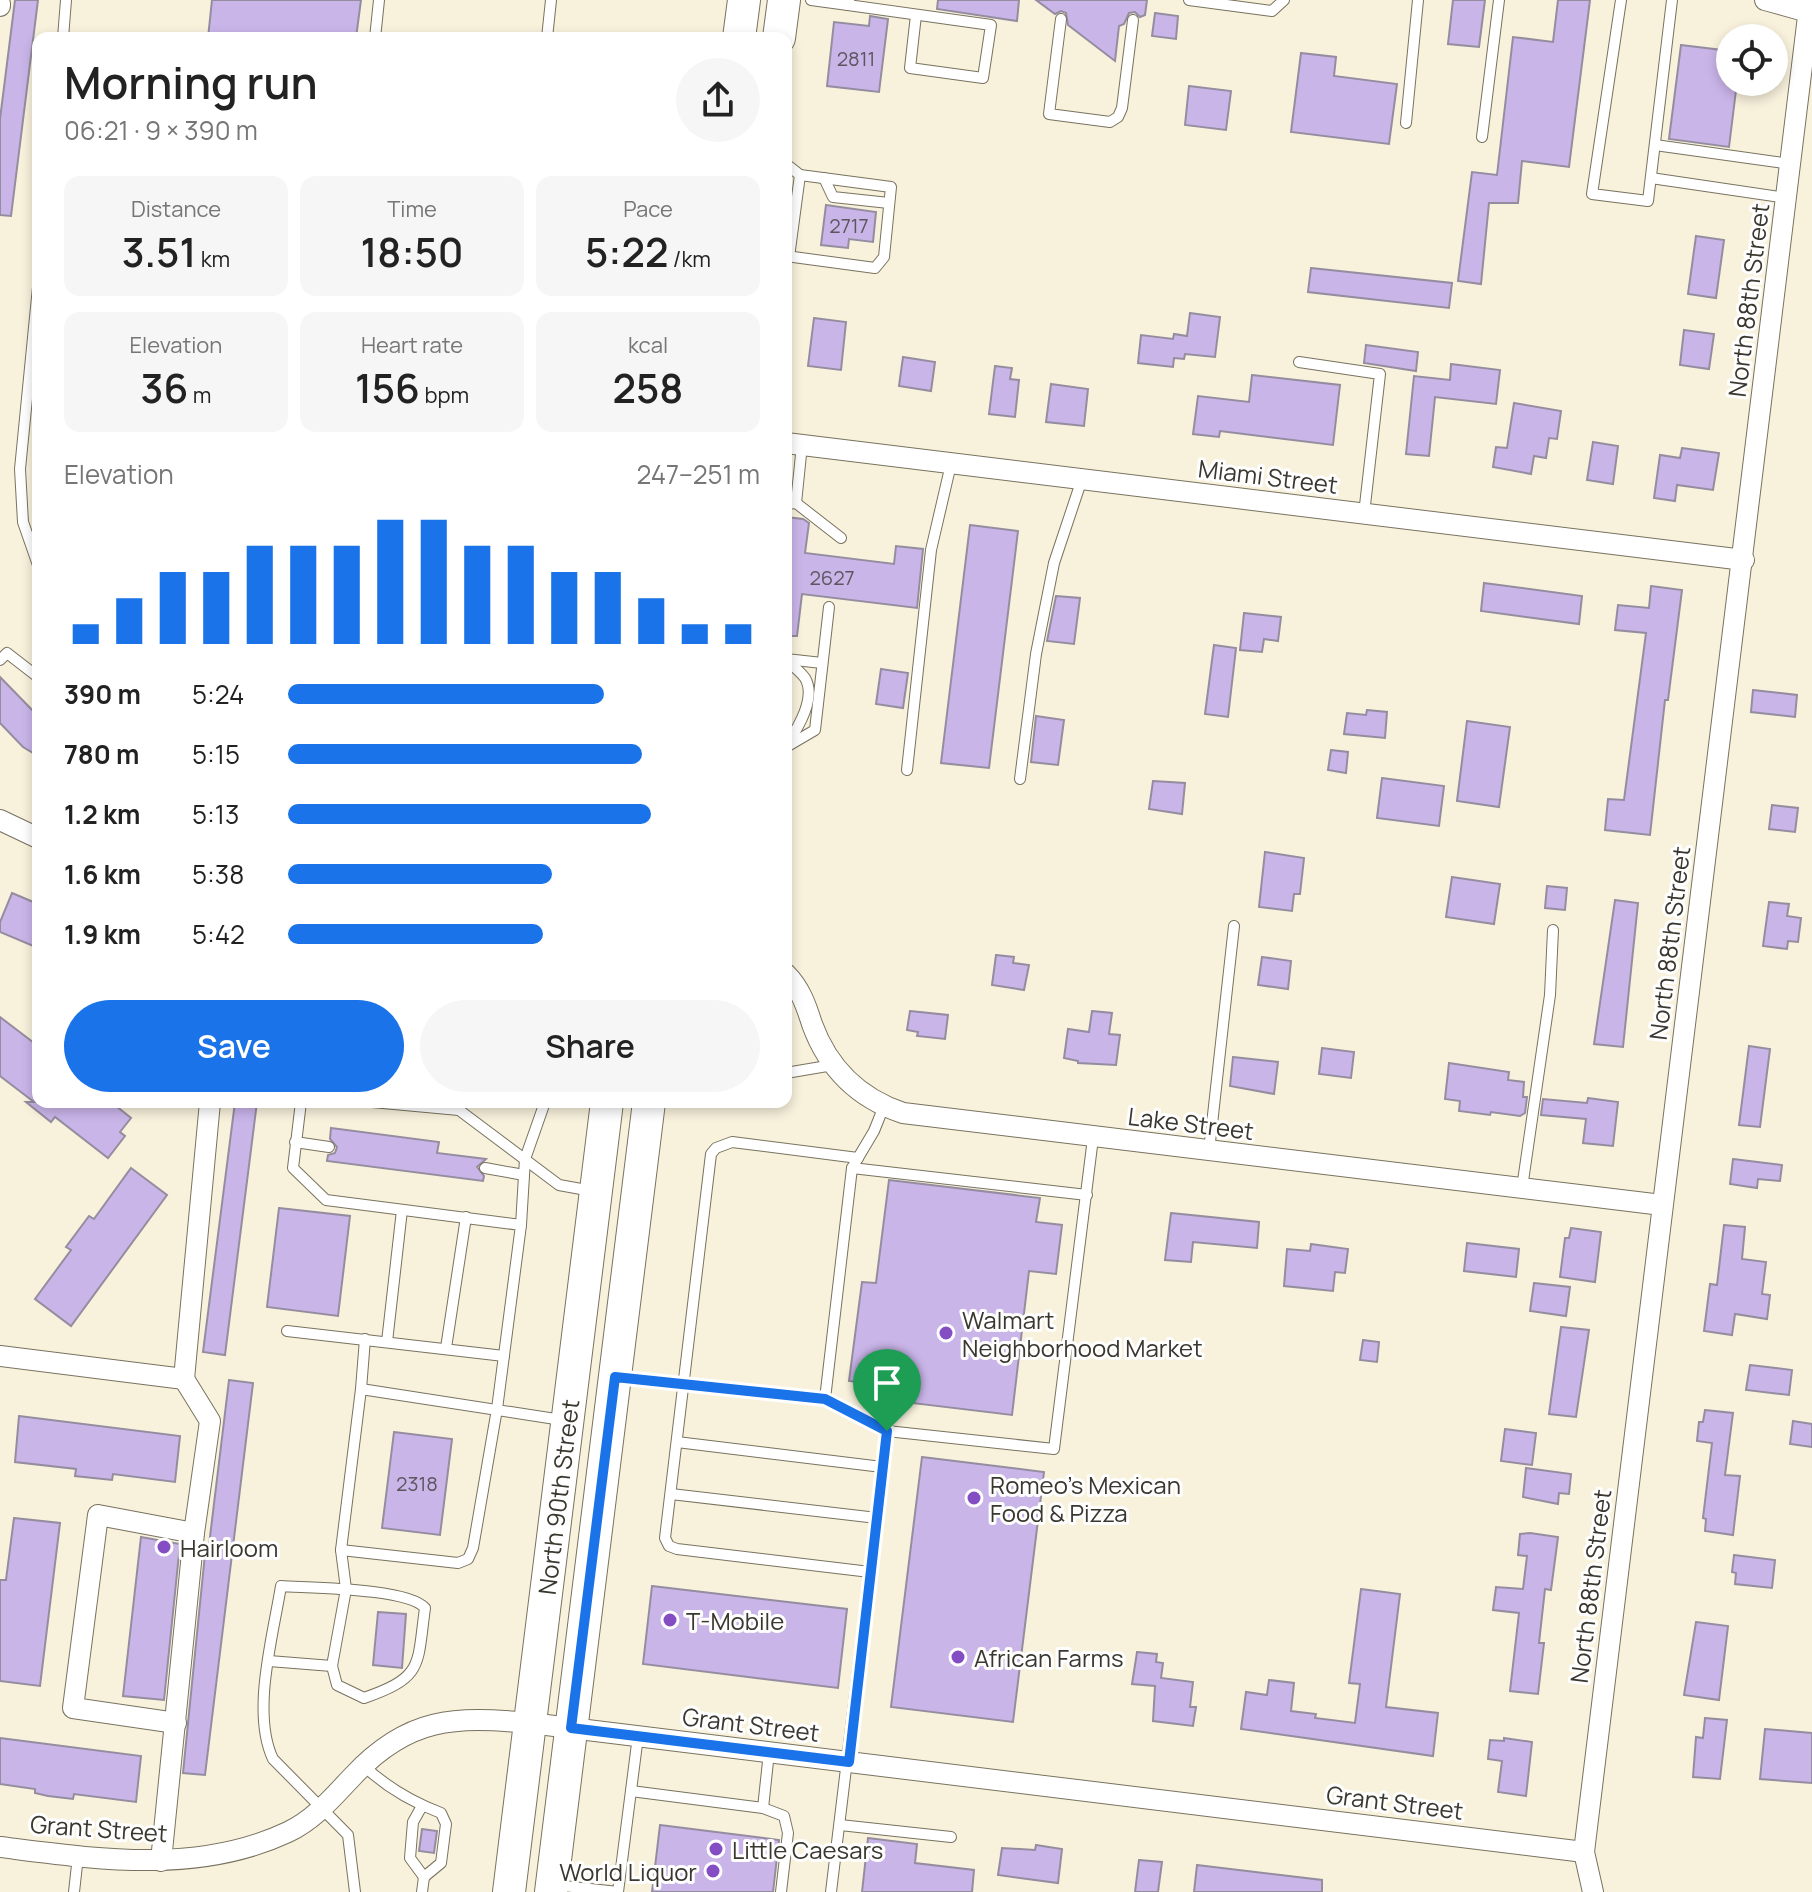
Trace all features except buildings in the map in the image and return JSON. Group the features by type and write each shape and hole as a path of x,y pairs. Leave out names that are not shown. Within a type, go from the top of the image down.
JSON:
{"main road":[{"path":"740,32 744,0"},
{"path":"780,32 784,0"},
{"name":"North 90th Street","path":"509,1892 606,1108"},
{"name":"North 90th Street","path":"552,1888 648,1108"}],"street":[{"path":"1765,0 1809,6"},
{"name":"North 88th Street","path":"1593,1892 1584,1852 1791,164 1806,81 1809,6"},
{"name":"Miami Street","path":"794,444 1744,560"},
{"path":"0,820 32,835"},
{"name":"Lake Street","path":"792,987 833,1065 851,1086 884,1106 931,1118 1662,1205"},
{"path":"161,1861 194,1533 210,1421 184,1379 209,1108"},
{"path":"0,1356 184,1379"},
{"path":"176,1723 73,1708 98,1515 194,1533"},
{"name":"Grant Street","path":"0,1847 161,1861 215,1854 265,1841 298,1826 323,1807 363,1765 396,1738 435,1723 472,1718 1584,1852"}],"lane":[{"path":"63,32 66,0"},
{"path":"376,32 379,0"},
{"path":"548,32 551,0"},
{"path":"811,0 848,2 991,25 983,78 910,68 916,15"},
{"path":"1189,0 1272,11 1284,0"},
{"path":"1406,123 1418,0"},
{"path":"1482,137 1499,0"},
{"path":"1621,0 1592,194 1648,201 1672,0"},
{"path":"1061,19 1049,114 1110,122 1118,117 1133,20"},
{"path":"1655,145 1791,164"},
{"path":"792,169 800,175 891,187 884,257 875,268 792,257"},
{"path":"792,229 800,175"},
{"path":"824,178 833,197 889,203"},
{"path":"1651,178 1787,198"},
{"path":"32,348 20,469 23,522 32,548"},
{"path":"1299,362 1380,374 1364,514"},
{"path":"792,484 794,444"},
{"path":"907,770 931,550 951,464"},
{"path":"1020,779 1036,654 1054,563 1082,479"},
{"path":"792,505 841,538"},
{"path":"792,743 815,730 829,607"},
{"path":"0,660 7,653 32,672"},
{"path":"792,660 822,663"},
{"path":"792,666 806,679 807,692 803,719 792,737"},
{"path":"1209,1151 1234,926"},
{"path":"1522,1188 1550,995 1553,930"},
{"path":"792,1072 833,1065"},
{"path":"825,1399 852,1168 884,1106"},
{"path":"300,1108 293,1168 326,1200 521,1225"},
{"path":"462,1108 559,1185 596,1192"},
{"path":"341,1550 458,1563 468,1559 473,1548 497,1409 521,1225 525,1159 543,1108"},
{"path":"615,1377 825,1399 887,1431 1054,1449 1093,1138"},
{"path":"295,1142 329,1147"},
{"path":"858,1158 732,1142 716,1148 711,1154 665,1538 669,1546 870,1572"},
{"path":"485,1168 524,1175"},
{"path":"852,1168 1087,1195"},
{"path":"387,1342 402,1210"},
{"path":"446,1348 466,1217"},
{"path":"287,1331 504,1356"},
{"path":"355,1892 348,1835 273,1759 266,1745 263,1717 281,1586 346,1589 418,1600 425,1608 416,1667 405,1680 364,1698 337,1685 332,1666 346,1589 341,1550 365,1339"},
{"path":"361,1389 567,1421"},
{"path":"831,1892 887,1431"},
{"path":"677,1442 882,1467"},
{"path":"671,1494 877,1518"},
{"path":"269,1661 332,1666"},
{"path":"552,1888 618,1892 638,1736"},
{"path":"763,1808 769,1752"},
{"path":"363,1765 380,1781 422,1806 441,1813 446,1824 441,1863 424,1877 422,1892"},
{"path":"631,1791 763,1808 784,1816 788,1833 781,1892"},
{"path":"422,1806 413,1822 410,1858 424,1877"},
{"path":"840,1825 951,1837"},
{"path":"74,1892 78,1856"}],"place":[{"name":"Walmart Neighborhood Market","path":"946,1333"},
{"name":"Romeo's Mexican Food & Pizza","path":"974,1498"},
{"name":"Hairloom","path":"164,1547"},
{"name":"T-Mobile","path":"670,1620"},
{"name":"African Farms","path":"958,1657"},
{"name":"Little Caesars","path":"716,1849"},
{"name":"World Liquor","path":"713,1871"}],"route":[{"path":"615,1377 825,1399 887,1431 849,1762 571,1728 615,1377"}]}
